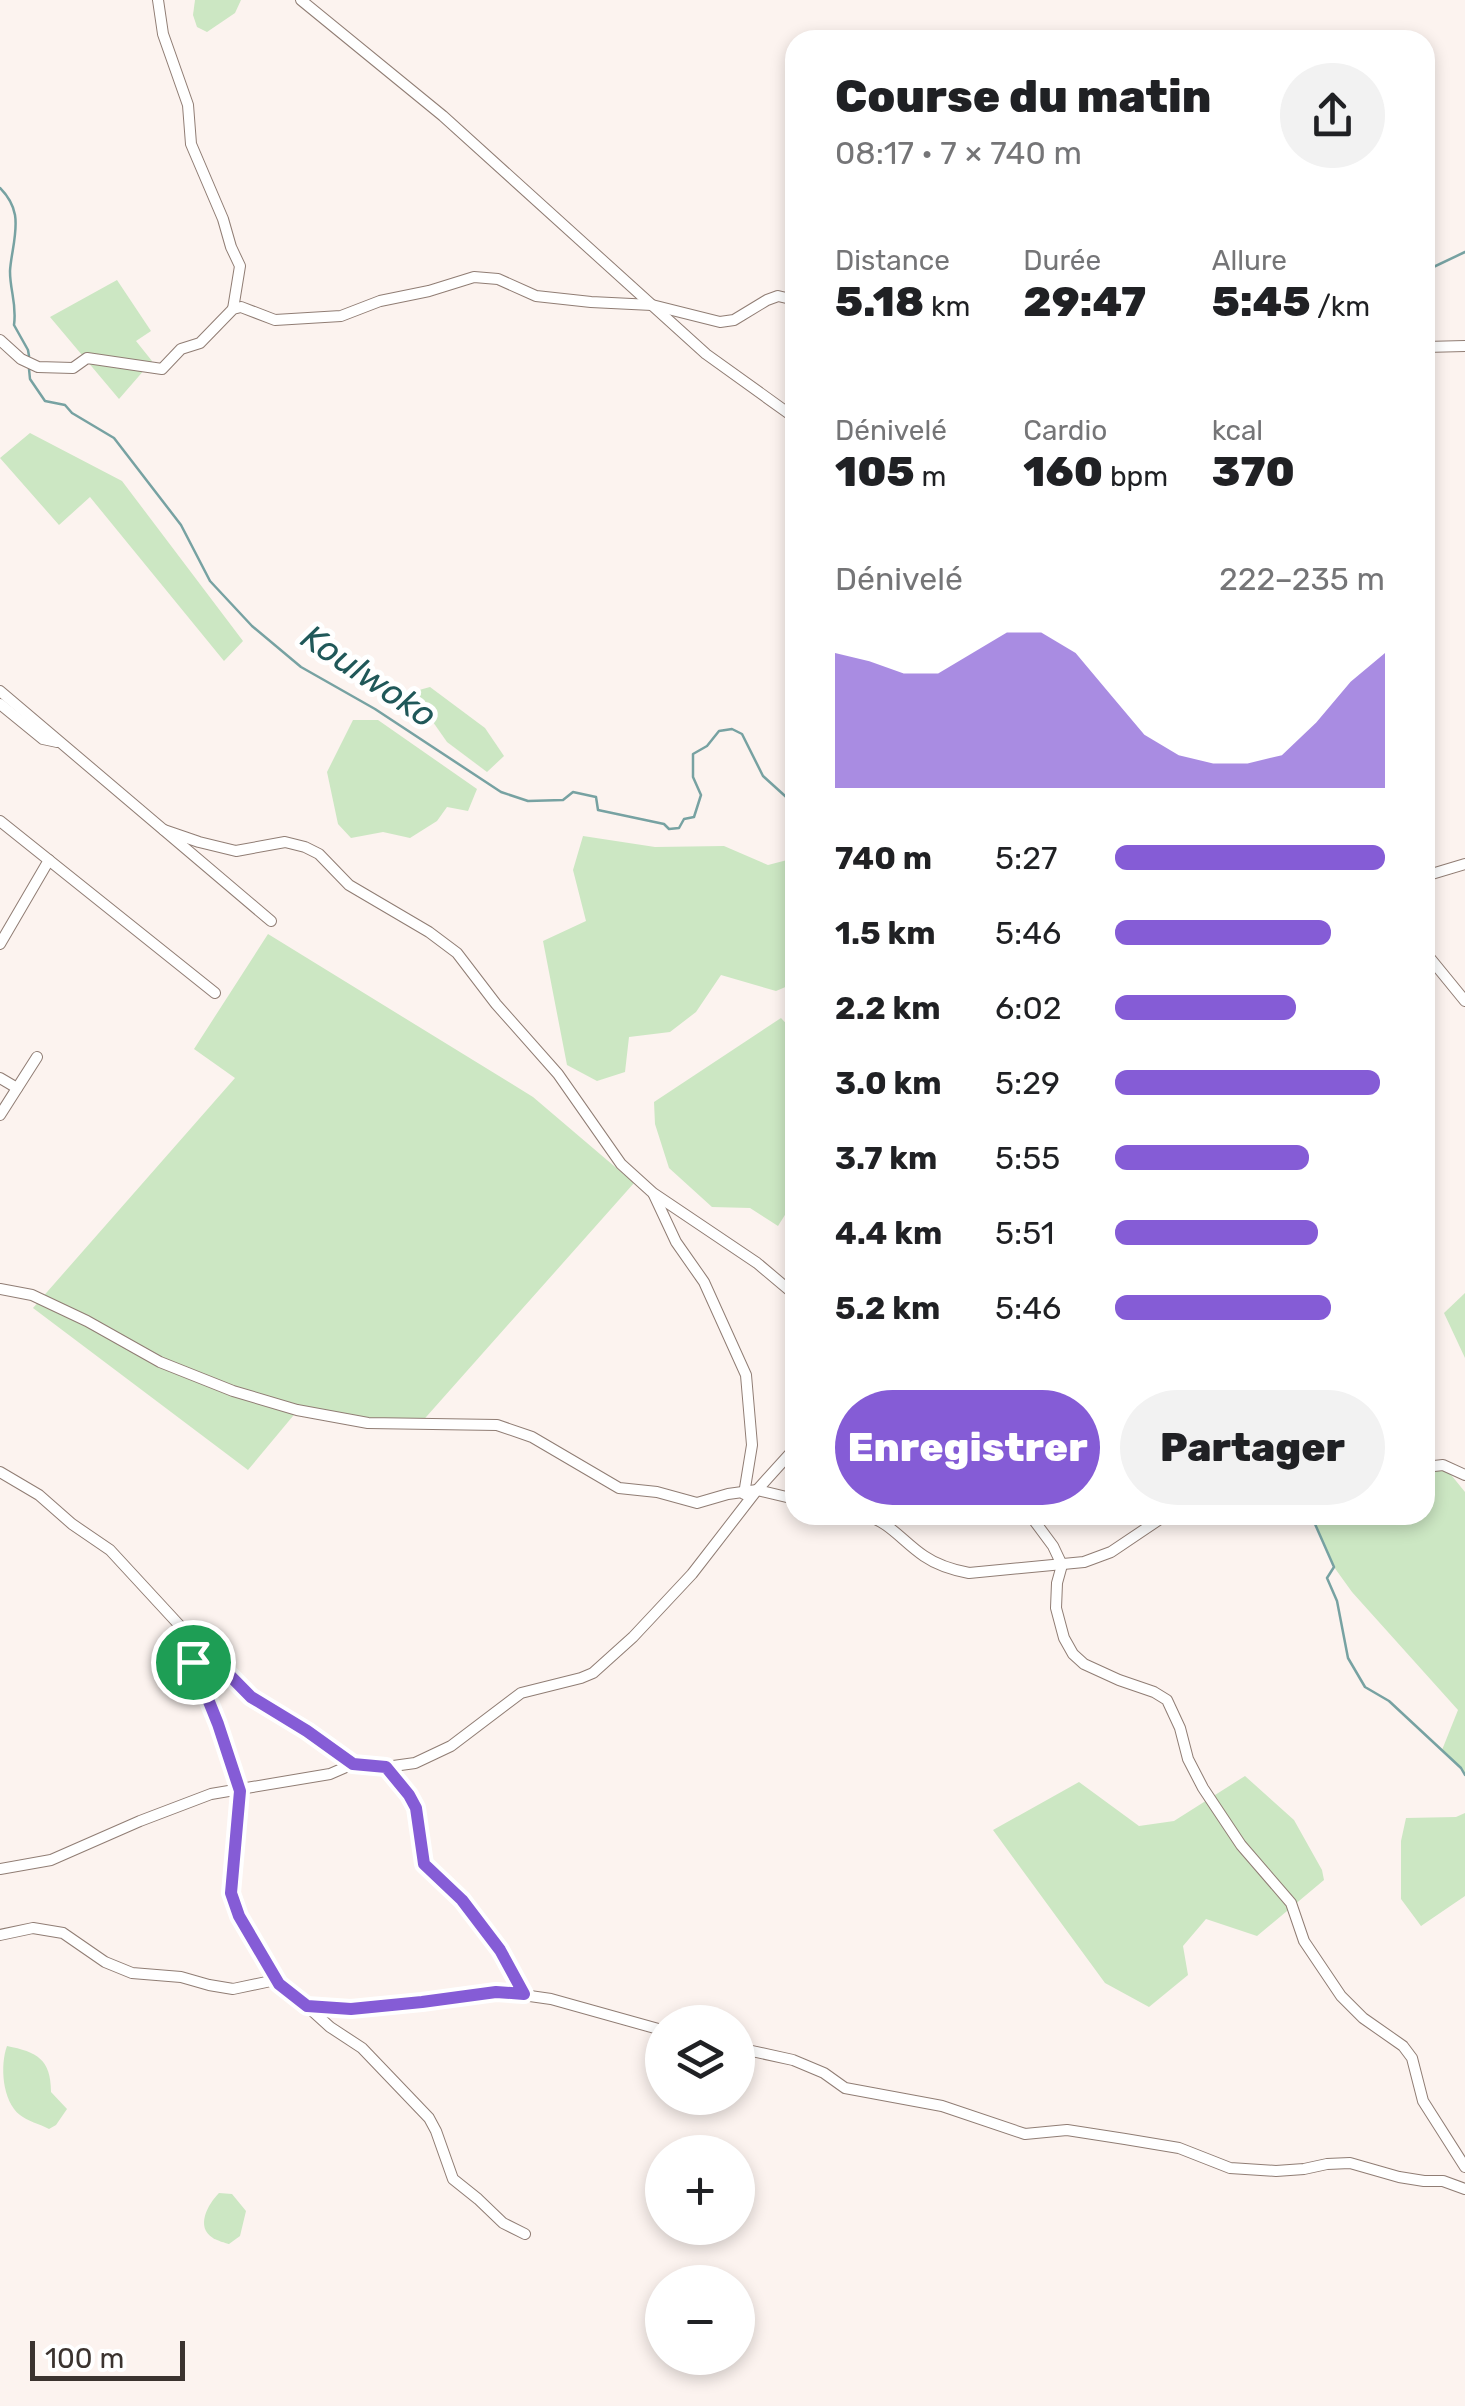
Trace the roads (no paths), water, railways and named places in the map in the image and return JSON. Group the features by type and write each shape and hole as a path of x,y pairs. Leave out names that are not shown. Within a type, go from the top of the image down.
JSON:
{"street":[{"path":"158,0 163,34 188,105 192,144 240,266 233,309"},
{"path":"301,0 443,116 721,366 785,411"},
{"path":"0,340 20,359 38,367 72,368 87,358 162,368 181,350 200,343 233,309 242,307 275,320 340,316 380,301 474,278 498,279 536,296 652,305 720,322 734,320 767,300 785,298"},
{"path":"1435,347 1465,346"},
{"path":"0,691 14,710"},
{"path":"0,704 62,744 271,920"},
{"path":"0,723 14,710"},
{"path":"0,821 215,993"},
{"path":"164,830 236,851 284,842 306,847 319,854 349,885 457,952 496,1004 558,1074 621,1164 653,1193 785,1287"},
{"path":"0,944 49,860"},
{"path":"1435,873 1465,864"},
{"path":"1435,964 1465,1002"},
{"path":"0,1114 37,1057"},
{"path":"0,1078 17,1088"},
{"path":"653,1193 676,1242 704,1282 746,1374 751,1491"},
{"path":"0,1290 32,1295 87,1320 160,1362 233,1391 298,1410 368,1423 497,1425 532,1437 619,1488 657,1492 696,1504 751,1491 785,1497"},
{"path":"0,1870 51,1860 210,1794 330,1774 353,1764 386,1767 415,1763 451,1746 521,1694 593,1673 692,1574 742,1510 751,1491 785,1458"},
{"path":"1435,1465 1443,1464 1465,1475"},
{"path":"0,1472 40,1495 72,1524 110,1550 251,1697 353,1764"},
{"path":"887,1525 924,1556 952,1570 969,1572 1084,1562 1111,1552 1151,1525"},
{"path":"1037,1525 1062,1565 1056,1608 1072,1654 1084,1664 1167,1700 1203,1788 1241,1845 1291,1903 1304,1941 1341,1996 1363,2018 1403,2046 1412,2058 1423,2102 1465,2167"},
{"path":"188,1633 193,1662 240,1787 231,1893 239,1916 279,1984 362,2048 429,2118 453,2179 503,2223 524,2234"},
{"path":"386,1767 416,1808 424,1864 462,1900 500,1950 524,1994"},
{"path":"0,1936 33,1928 63,1933 105,1962 132,1972 181,1977 209,1986 233,1989 264,1981 279,1984"},
{"path":"307,2006 351,2009 496,1992 589,2008 645,2025"},
{"path":"755,2052 793,2060 824,2073 845,2088 942,2106 1026,2134 1066,2130 1143,2142 1178,2148 1230,2168 1276,2171 1350,2163 1399,2177 1443,2181 1465,2190"}],"waterway":[{"name":"Koulwoko","path":"0,188 15,215 10,271 14,325 29,356"},
{"path":"1435,266 1465,252"},
{"name":"Koulwoko","path":"29,369 30,379 45,401 65,405 114,438 181,525 210,581 252,626 301,667 375,709 501,792 528,801 563,800 573,792 596,797 598,810 664,824 669,829 679,828 684,819 694,817 701,795 693,777 693,754 707,746 719,731 732,729 742,734 763,776 785,796"},
{"name":"Koulwoko","path":"1315,1525 1334,1567 1327,1578 1337,1601 1348,1658 1365,1687 1389,1701 1465,1775"}]}
